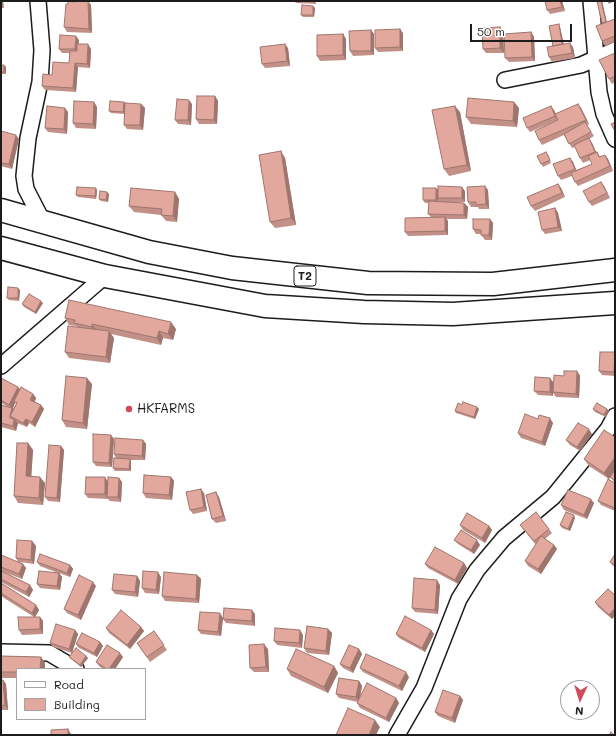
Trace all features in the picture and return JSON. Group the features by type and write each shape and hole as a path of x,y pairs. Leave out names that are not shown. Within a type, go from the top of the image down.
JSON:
{"highway":[{"name":"T2","path":"1,210 150,252 224,267 368,283 494,284 615,270"},
{"path":"1,248 105,276 265,306 356,312 453,314 615,303"}],"street":[{"path":"38,1 42,50 40,82 28,138 24,176 26,189 43,222"},
{"path":"591,1 599,92 604,114 615,139"},
{"path":"505,80 581,65 615,50"},
{"path":"1,366 105,276"},
{"path":"398,735 424,688 458,599 477,570 504,538 553,497 608,429 615,416"},
{"path":"1,652 48,652 57,656 75,668"}],"building":[{"path":"68,1 88,1 89,29 64,27 66,4 68,4"},
{"path":"545,1 560,1 562,7 547,10"},
{"path":"597,1 601,1 606,22 602,23"},
{"path":"302,5 313,6 313,15 301,15"},
{"path":"615,19 615,36 602,41 596,26"},
{"path":"559,24 562,44 553,46 549,26"},
{"path":"500,27 500,48 483,49 482,28"},
{"path":"400,29 400,47 375,48 375,30"},
{"path":"371,30 371,51 350,51 349,31"},
{"path":"531,32 532,57 505,58 504,34"},
{"path":"343,34 343,55 317,56 317,35"},
{"path":"60,35 76,36 75,49 59,49"},
{"path":"570,43 572,53 549,57 547,47"},
{"path":"77,44 88,44 87,64 75,63 73,88 42,86 43,74 52,75 53,62 69,63 70,51 77,51"},
{"path":"285,44 287,61 262,64 260,47"},
{"path":"615,53 615,76 609,79 599,60"},
{"path":"1,65 4,65 4,72 1,72"},
{"path":"197,96 215,96 214,120 196,119"},
{"path":"468,98 514,102 513,121 466,117"},
{"path":"177,99 189,100 188,120 175,120"},
{"path":"74,101 94,102 93,124 73,123"},
{"path":"110,101 124,102 123,112 109,111"},
{"path":"125,103 141,104 140,125 124,125"},
{"path":"578,104 586,120 539,140 535,131 558,120 555,114"},
{"path":"47,106 65,108 64,129 45,128"},
{"path":"455,106 467,165 444,169 432,110"},
{"path":"551,106 555,116 527,128 523,118"},
{"path":"585,122 591,132 569,144 564,134"},
{"path":"615,122 615,131 611,124"},
{"path":"1,131 16,135 9,164 1,163"},
{"path":"589,138 595,152 580,158 574,145"},
{"path":"281,151 291,218 270,222 259,155"},
{"path":"546,152 550,160 541,164 537,156"},
{"path":"597,152 599,157 605,155 610,166 575,182 571,173 592,164 588,156"},
{"path":"570,158 575,169 558,176 553,164"},
{"path":"601,182 607,193 589,202 583,191"},
{"path":"558,184 562,193 531,206 527,197"},
{"path":"438,186 462,187 462,198 438,198"},
{"path":"485,186 486,204 476,205 476,202 468,202 467,187"},
{"path":"77,187 96,188 95,196 76,195"},
{"path":"131,188 175,192 173,216 161,215 162,209 129,206"},
{"path":"423,188 436,188 436,200 423,200"},
{"path":"100,191 107,192 106,200 99,199"},
{"path":"429,201 464,203 464,215 428,214"},
{"path":"555,208 558,227 542,230 538,212"},
{"path":"445,217 445,231 405,232 405,218"},
{"path":"473,219 490,219 489,235 481,235 481,230 473,229"},
{"path":"8,287 18,288 18,298 7,298"},
{"path":"29,294 41,301 35,312 22,304"},
{"path":"69,300 171,322 168,334 159,331 157,338 92,324 92,327 74,323 75,320 65,318"},
{"path":"68,326 109,331 106,357 65,352"},
{"path":"600,352 615,352 614,372 599,371"},
{"path":"564,371 577,371 576,394 553,392 554,375 564,376"},
{"path":"66,376 87,378 83,423 62,420"},
{"path":"535,377 550,378 550,392 534,391"},
{"path":"1,378 18,387 9,405 1,400"},
{"path":"21,387 33,394 30,400 41,405 32,422 26,419 23,423 10,416 17,403 14,401"},
{"path":"463,402 477,407 474,417 455,411 458,403 462,405"},
{"path":"597,403 607,409 604,415 593,409"},
{"path":"1,405 12,408 10,418 14,419 13,426 1,423"},
{"path":"525,414 538,419 539,415 550,418 542,442 518,433"},
{"path":"578,423 589,429 577,447 566,440"},
{"path":"604,430 615,437 615,457 604,473 584,459"},
{"path":"93,434 111,435 109,463 93,462"},
{"path":"115,438 143,440 142,456 114,454"},
{"path":"17,443 28,443 26,476 40,477 39,498 14,496"},
{"path":"49,445 61,446 57,498 45,497"},
{"path":"114,458 130,459 129,469 113,468"},
{"path":"615,470 615,481 610,477"},
{"path":"144,475 171,477 169,495 143,493"},
{"path":"86,477 105,477 105,494 85,494"},
{"path":"108,477 119,478 118,497 107,497"},
{"path":"608,479 615,483 615,508 598,501"},
{"path":"201,489 204,507 190,510 186,492"},
{"path":"568,490 591,499 584,515 561,505"},
{"path":"216,492 223,516 212,519 206,495"},
{"path":"536,512 549,529 534,541 520,525"},
{"path":"566,512 574,515 568,529 560,525"},
{"path":"467,513 489,526 482,538 460,525"},
{"path":"461,530 477,540 471,550 454,540"},
{"path":"541,536 554,545 538,569 525,561"},
{"path":"17,540 32,541 31,560 16,558"},
{"path":"435,547 464,563 455,580 425,564"},
{"path":"40,554 70,565 67,573 37,562"},
{"path":"615,554 615,565 610,562"},
{"path":"1,555 23,564 19,574 1,567"},
{"path":"1,571 30,585 26,592 1,579"},
{"path":"39,571 59,573 57,586 37,584"},
{"path":"143,571 158,572 156,590 142,588"},
{"path":"164,572 197,575 196,599 162,596"},
{"path":"114,574 137,576 135,592 112,590"},
{"path":"79,575 93,582 78,615 64,609"},
{"path":"414,578 437,580 435,610 412,608"},
{"path":"1,583 36,605 32,613 1,593"},
{"path":"608,589 615,595 615,608 609,615 595,602"},
{"path":"224,608 252,610 252,621 223,619"},
{"path":"121,610 141,627 127,645 106,628"},
{"path":"200,612 220,613 218,632 198,630"},
{"path":"405,616 431,630 422,648 396,634"},
{"path":"18,617 40,617 40,629 19,630"},
{"path":"56,624 75,630 69,649 50,643"},
{"path":"307,626 328,629 326,651 304,648"},
{"path":"275,628 300,630 299,643 274,641"},
{"path":"154,631 164,645 147,657 137,643"},
{"path":"82,633 100,642 94,653 76,644"},
{"path":"264,644 266,667 250,668 249,645"},
{"path":"107,645 120,653 110,668 105,668 96,662"},
{"path":"349,645 359,649 350,668 340,664"},
{"path":"76,648 86,656 80,665 69,657"},
{"path":"296,649 334,666 324,687 287,669"},
{"path":"366,654 406,672 399,686 360,668"},
{"path":"1,656 41,657 40,668 16,668 16,672 1,672"},
{"path":"339,678 359,681 356,697 336,694"},
{"path":"1,680 3,680 5,705 1,706"},
{"path":"367,683 396,698 386,718 357,703"},
{"path":"443,690 460,696 452,718 435,712"},
{"path":"348,708 375,720 369,735 336,735"},
{"path":"68,729 68,735 51,735 51,730"}],"place":[{"name":"HKFARMS","path":"129,409"}]}
